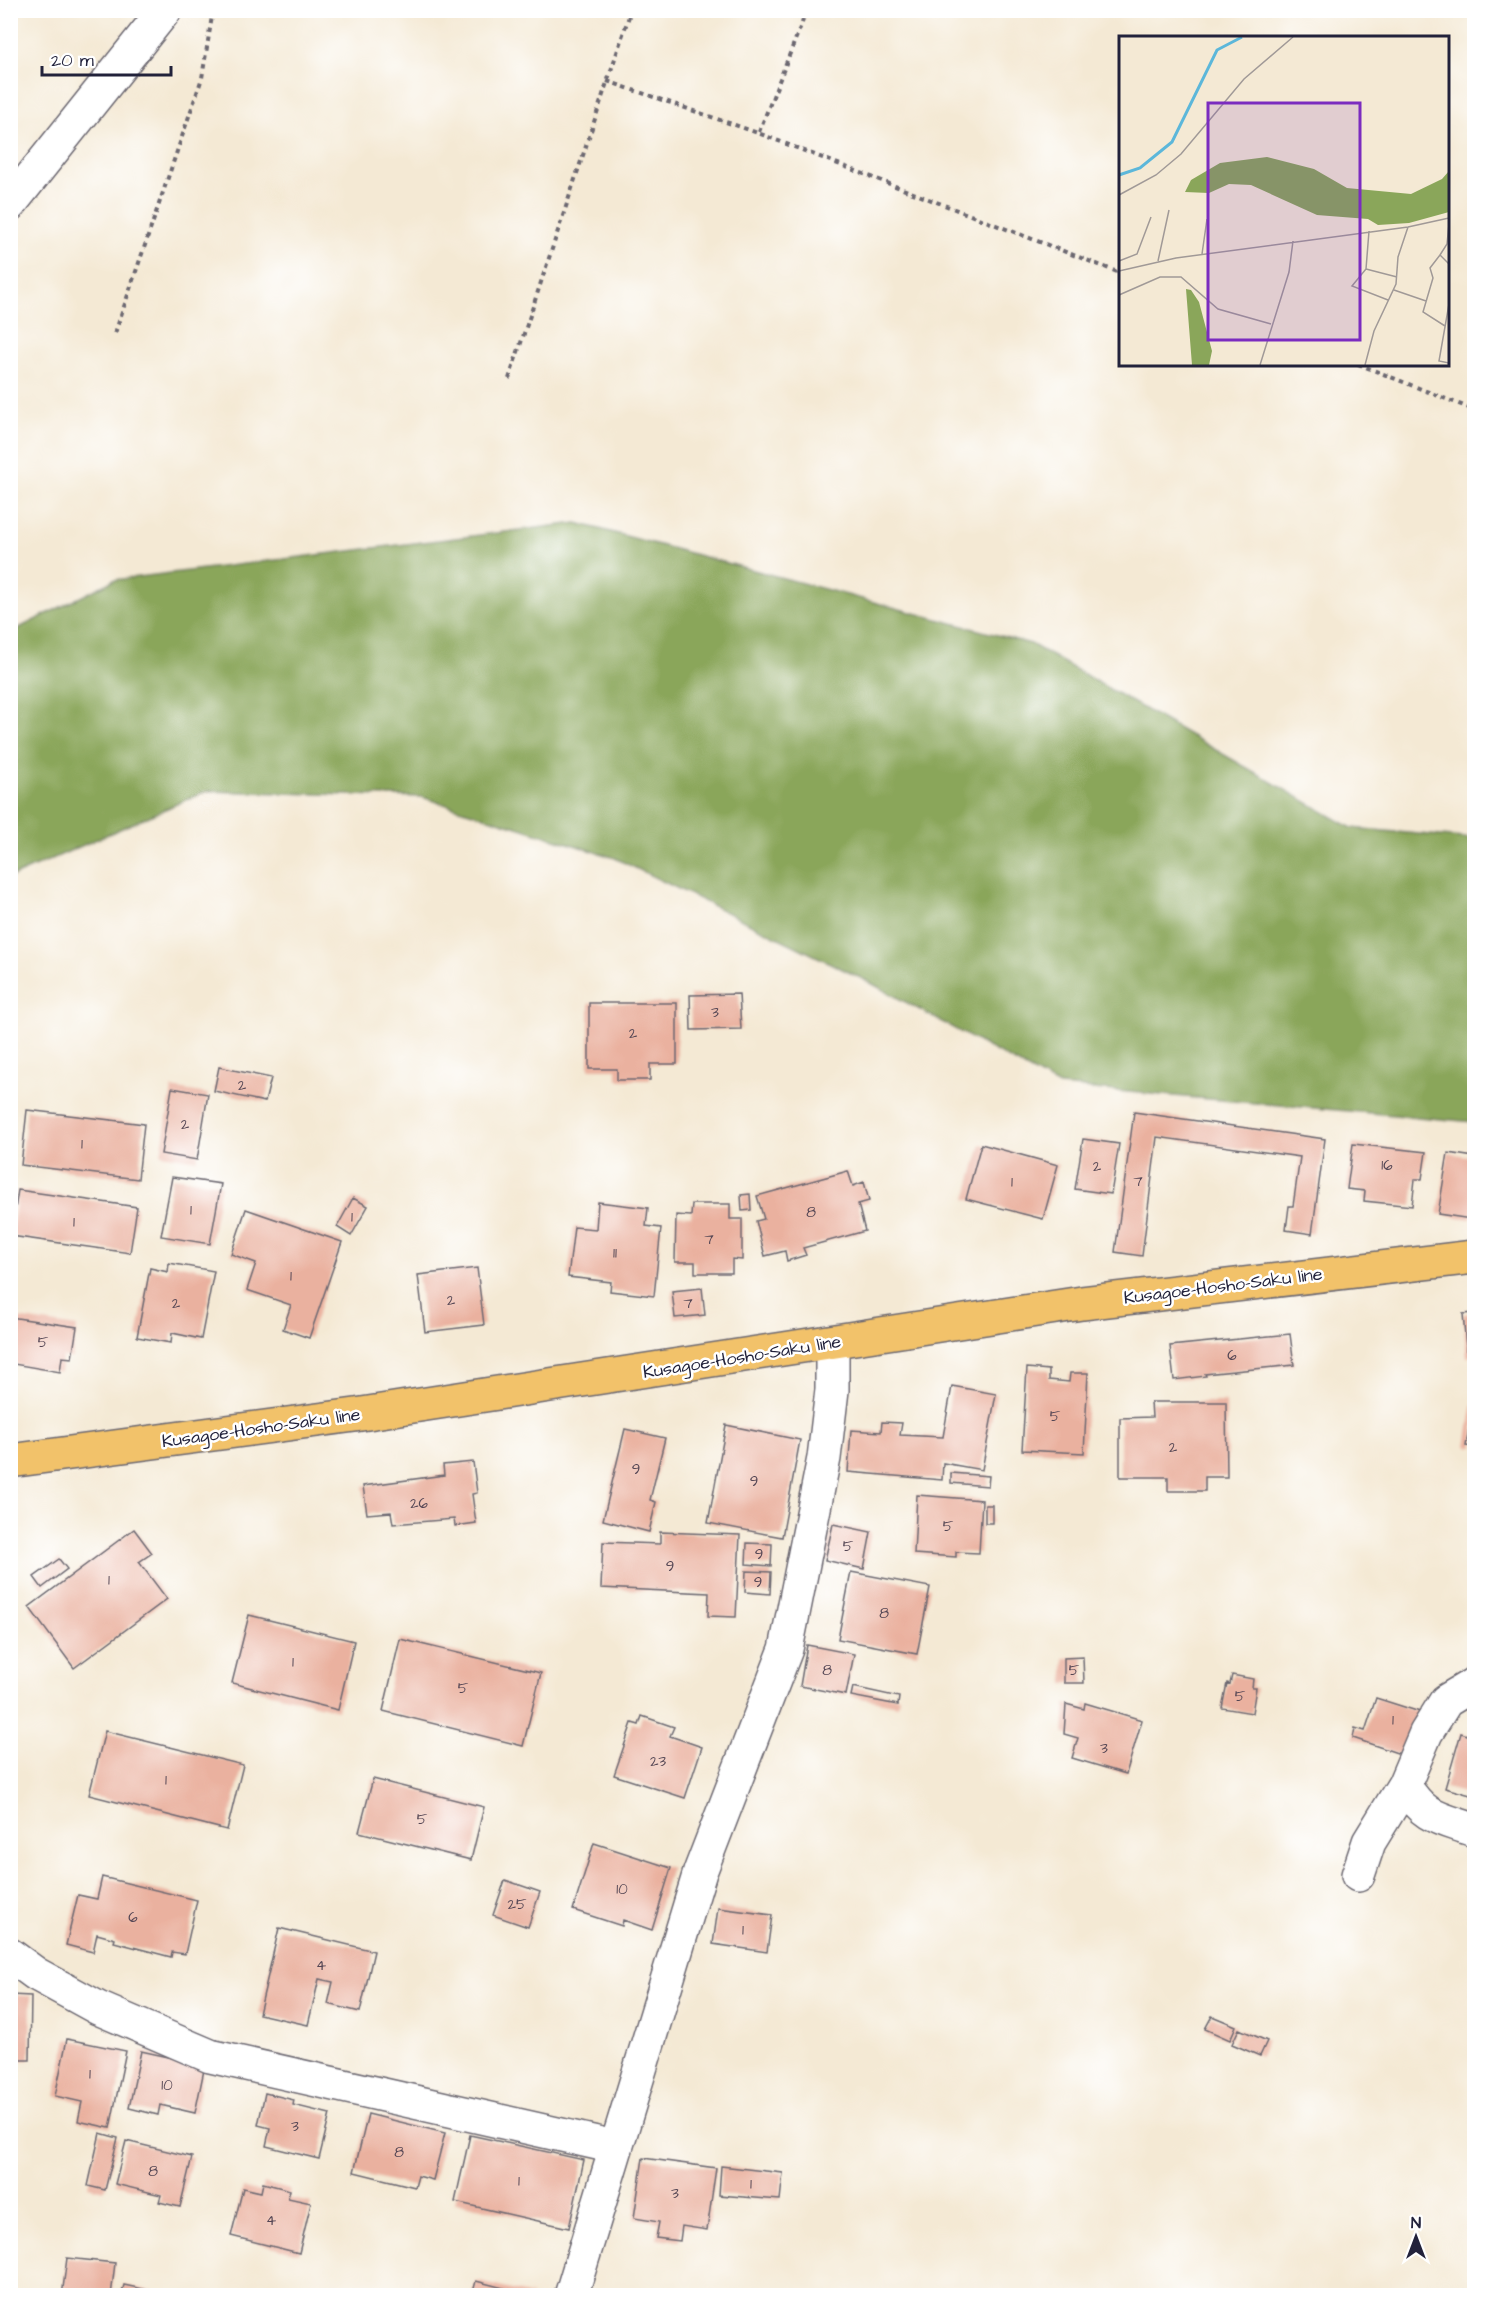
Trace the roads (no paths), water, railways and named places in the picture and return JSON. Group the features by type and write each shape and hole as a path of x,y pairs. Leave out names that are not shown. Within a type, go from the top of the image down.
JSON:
{"main road":[{"name":"Kusagoe-Hosho-Saku line","path":"10,1461 355,1415 1082,1304 1474,1257"}],"street":[{"path":"10,204 165,10"},
{"path":"571,2295 700,1872 786,1648 824,1458 832,1390 832,1343"},
{"path":"1358,1875 1369,1842 1404,1785 1426,1733 1446,1701 1474,1684"},
{"path":"1404,1785 1416,1804 1432,1816 1474,1830"},
{"path":"10,1955 36,1974 99,2008 210,2056 615,2147"}]}
